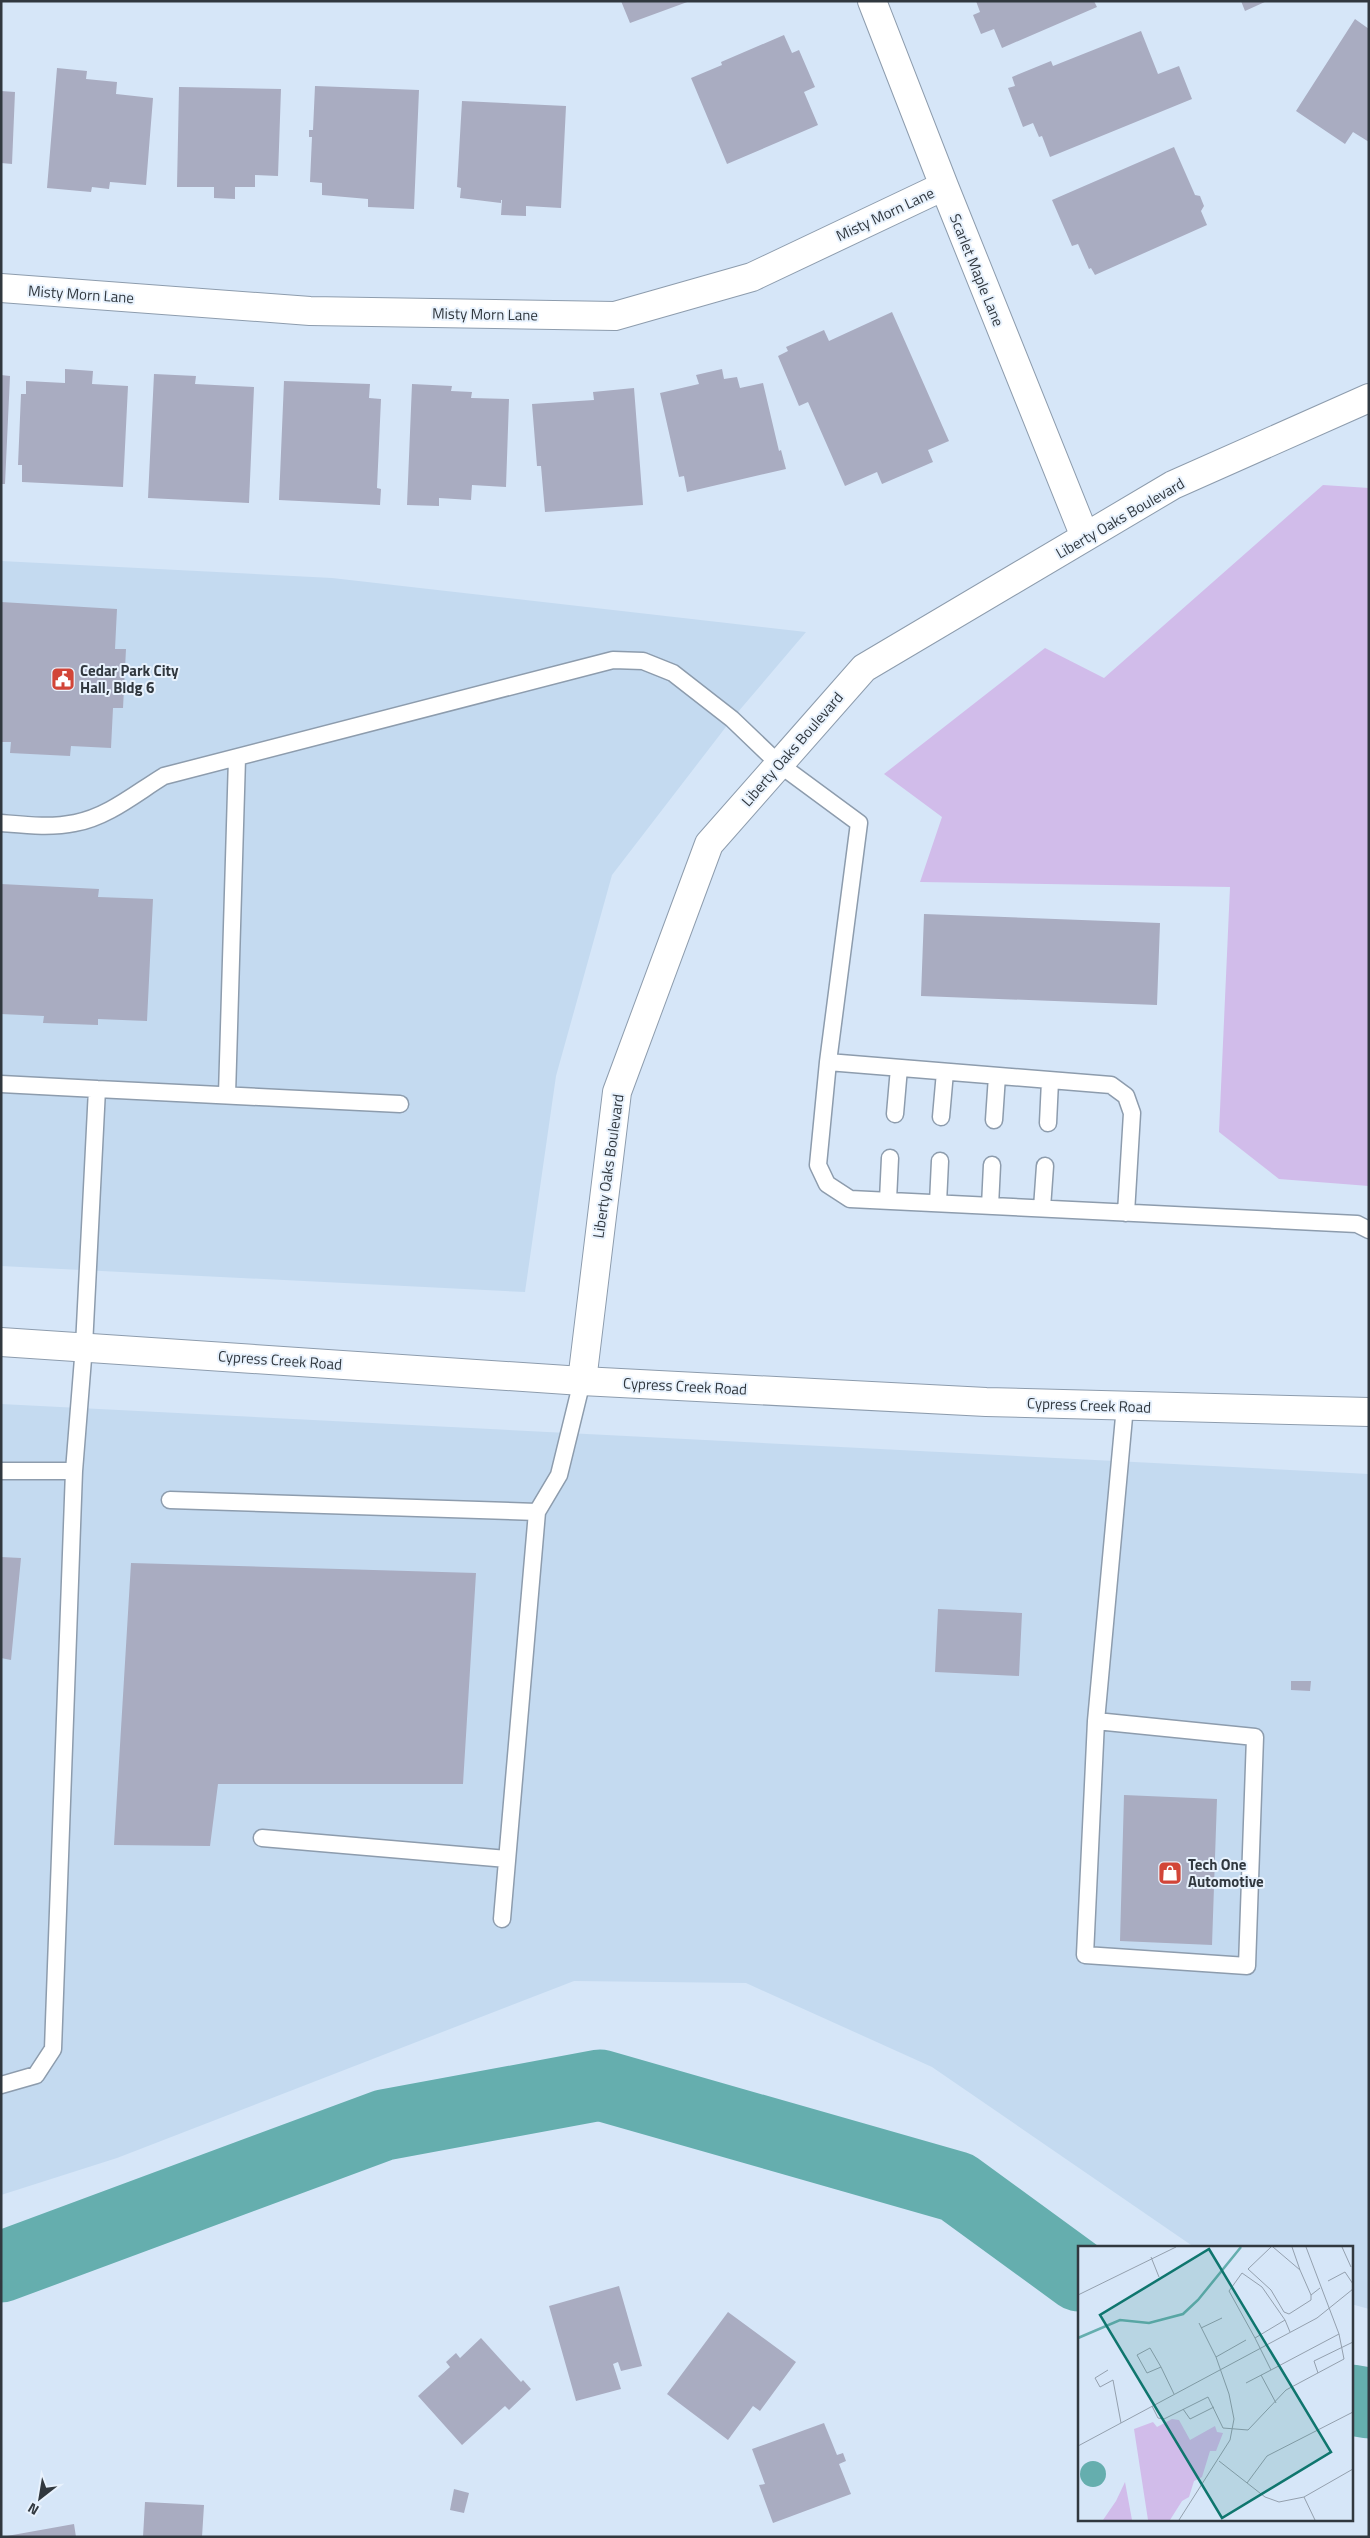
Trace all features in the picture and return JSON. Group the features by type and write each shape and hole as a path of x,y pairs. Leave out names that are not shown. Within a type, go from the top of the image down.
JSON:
{"street":[{"name":"Scarlet Maple Lane","path":"872,1 1084,537"},
{"name":"Misty Morn Lane","path":"1,288 310,311 615,316 752,277 944,186"},
{"name":"Liberty Oaks Boulevard","path":"582,1381 617,1092 709,844 864,668 1173,485 1369,398"},
{"name":"Cypress Creek Road","path":"1,1342 84,1346 582,1381 986,1402 1369,1412"}],"lane":[{"path":"1,823 42,825 76,823 107,812 164,776 613,660 643,661 673,673 732,719 779,764 859,823 828,1062 818,1165 827,1184 850,1199 1357,1224 1369,1230"},
{"path":"227,1095 237,758"},
{"path":"828,1062 1111,1085 1126,1096 1132,1113 1126,1212"},
{"path":"894,1114 899,1068"},
{"path":"942,1117 944,1072"},
{"path":"994,1120 997,1076"},
{"path":"1048,1123 1050,1081"},
{"path":"1,1084 400,1104"},
{"path":"1,2086 36,2075 53,2050 74,1471 84,1346 97,1089"},
{"path":"888,1200 890,1158"},
{"path":"938,1203 940,1161"},
{"path":"990,1206 992,1165"},
{"path":"1042,1208 1045,1166"},
{"path":"502,1919 537,1512 559,1475 582,1381"},
{"path":"1096,1721 1255,1737 1246,1966 1085,1955 1096,1721 1125,1406"},
{"path":"1,1471 74,1471"},
{"path":"170,1500 537,1512"},
{"path":"262,1838 507,1859"}],"shaded area":[{"path":"1323,485 1369,488 1369,1186 1279,1179 1219,1132 1230,887 920,882 942,817 884,774 1045,648 1104,678"},
{"path":"1,561 332,578 806,632 732,719 612,875 556,1076 525,1292 1,1266"},
{"path":"1,1404 1369,1474 1369,2309 1352,2304 1352,2246 1193,2246 932,2067 746,1983 574,1981 117,2158 1,2195"}],"building":[{"path":"621,1 690,1 630,23"},
{"path":"976,1 1094,1 1097,7 1002,48 994,29 981,34 973,15 980,12"},
{"path":"1241,1 1267,1 1245,11"},
{"path":"1355,19 1369,29 1369,142 1353,132 1345,144 1296,111"},
{"path":"1141,31 1158,74 1179,66 1192,99 1050,157 1042,136 1039,137 1033,123 1023,127 1008,88 1015,86 1012,77 1051,61 1053,66"},
{"path":"784,35 792,53 799,50 815,87 804,92 818,125 727,164 691,78 722,65 721,62"},
{"path":"57,68 87,71 86,79 117,82 116,94 153,98 146,185 110,182 109,189 92,187 91,192 47,188"},
{"path":"315,86 419,90 414,209 368,207 368,199 322,195 322,183 310,182 312,137 309,137 309,130 313,130"},
{"path":"179,87 281,89 278,176 255,175 255,187 235,187 235,199 214,198 214,187 177,187"},
{"path":"1,91 15,92 12,164 1,163"},
{"path":"462,101 566,106 561,208 526,206 526,216 501,215 502,200 501,203 460,198 461,188 457,187"},
{"path":"1174,147 1195,195 1200,196 1204,206 1201,211 1207,225 1095,275 1091,268 1089,269 1078,244 1072,246 1052,200"},
{"path":"892,312 949,441 928,450 933,462 882,484 877,472 845,486 808,402 799,406 778,356 788,351 786,347 824,330 829,341"},
{"path":"65,369 93,371 92,384 128,386 123,487 22,482 22,465 18,465 21,394 26,394 26,381 65,383"},
{"path":"722,369 724,379 737,377 740,388 763,383 779,451 781,450 786,469 687,492 684,476 679,477 660,393 699,384 696,375"},
{"path":"154,374 196,376 195,384 254,387 249,503 148,498"},
{"path":"1,375 10,376 5,484 1,484"},
{"path":"284,381 370,384 369,398 381,399 377,488 381,489 380,505 279,500"},
{"path":"412,384 452,386 451,391 472,392 471,398 509,399 506,487 472,485 471,500 439,498 439,506 407,505"},
{"path":"634,388 643,505 545,512 541,466 537,466 532,404 594,400 593,392"},
{"name":"Cedar Park City Hall, Bldg 6","path":"1,602 117,609 115,649 126,649 123,708 113,708 111,748 71,746 70,756 10,753 11,742 1,742"},
{"path":"1,884 99,889 98,897 153,899 147,1021 98,1019 98,1025 43,1023 44,1016 1,1014"},
{"path":"924,914 1160,923 1157,1005 921,996"},
{"path":"1,1557 21,1558 11,1660 1,1658"},
{"path":"131,1563 476,1573 463,1784 218,1784 210,1846 114,1845"},
{"path":"938,1609 1022,1613 1019,1676 935,1672"},
{"path":"1291,1681 1311,1681 1310,1691 1291,1690"},
{"path":"1124,1795 1217,1799 1212,1945 1120,1941"},
{"path":"619,2286 642,2366 621,2371 618,2362 613,2364 621,2389 576,2401 549,2306"},
{"path":"728,2312 796,2362 760,2411 753,2406 728,2440 667,2394"},
{"path":"481,2338 521,2382 523,2380 531,2389 509,2410 505,2406 462,2445 418,2396 450,2367 446,2362 456,2353 460,2358"},
{"path":"824,2423 837,2455 843,2453 846,2461 839,2464 851,2494 773,2523 759,2485 765,2484 752,2449"},
{"path":"454,2489 469,2493 464,2513 450,2510"},
{"path":"145,2502 204,2505 202,2537 143,2537"},
{"path":"74,2524 76,2537 7,2537 7,2536"}],"waterway":[{"path":"1,2267 384,2125 600,2085 957,2187 1078,2275"},
{"path":"1352,2400 1369,2403"}],"place":[{"name":"Cedar Park City Hall, Bldg 6","path":"63,679"},
{"name":"Tech One Automotive","path":"1170,1873"}]}
